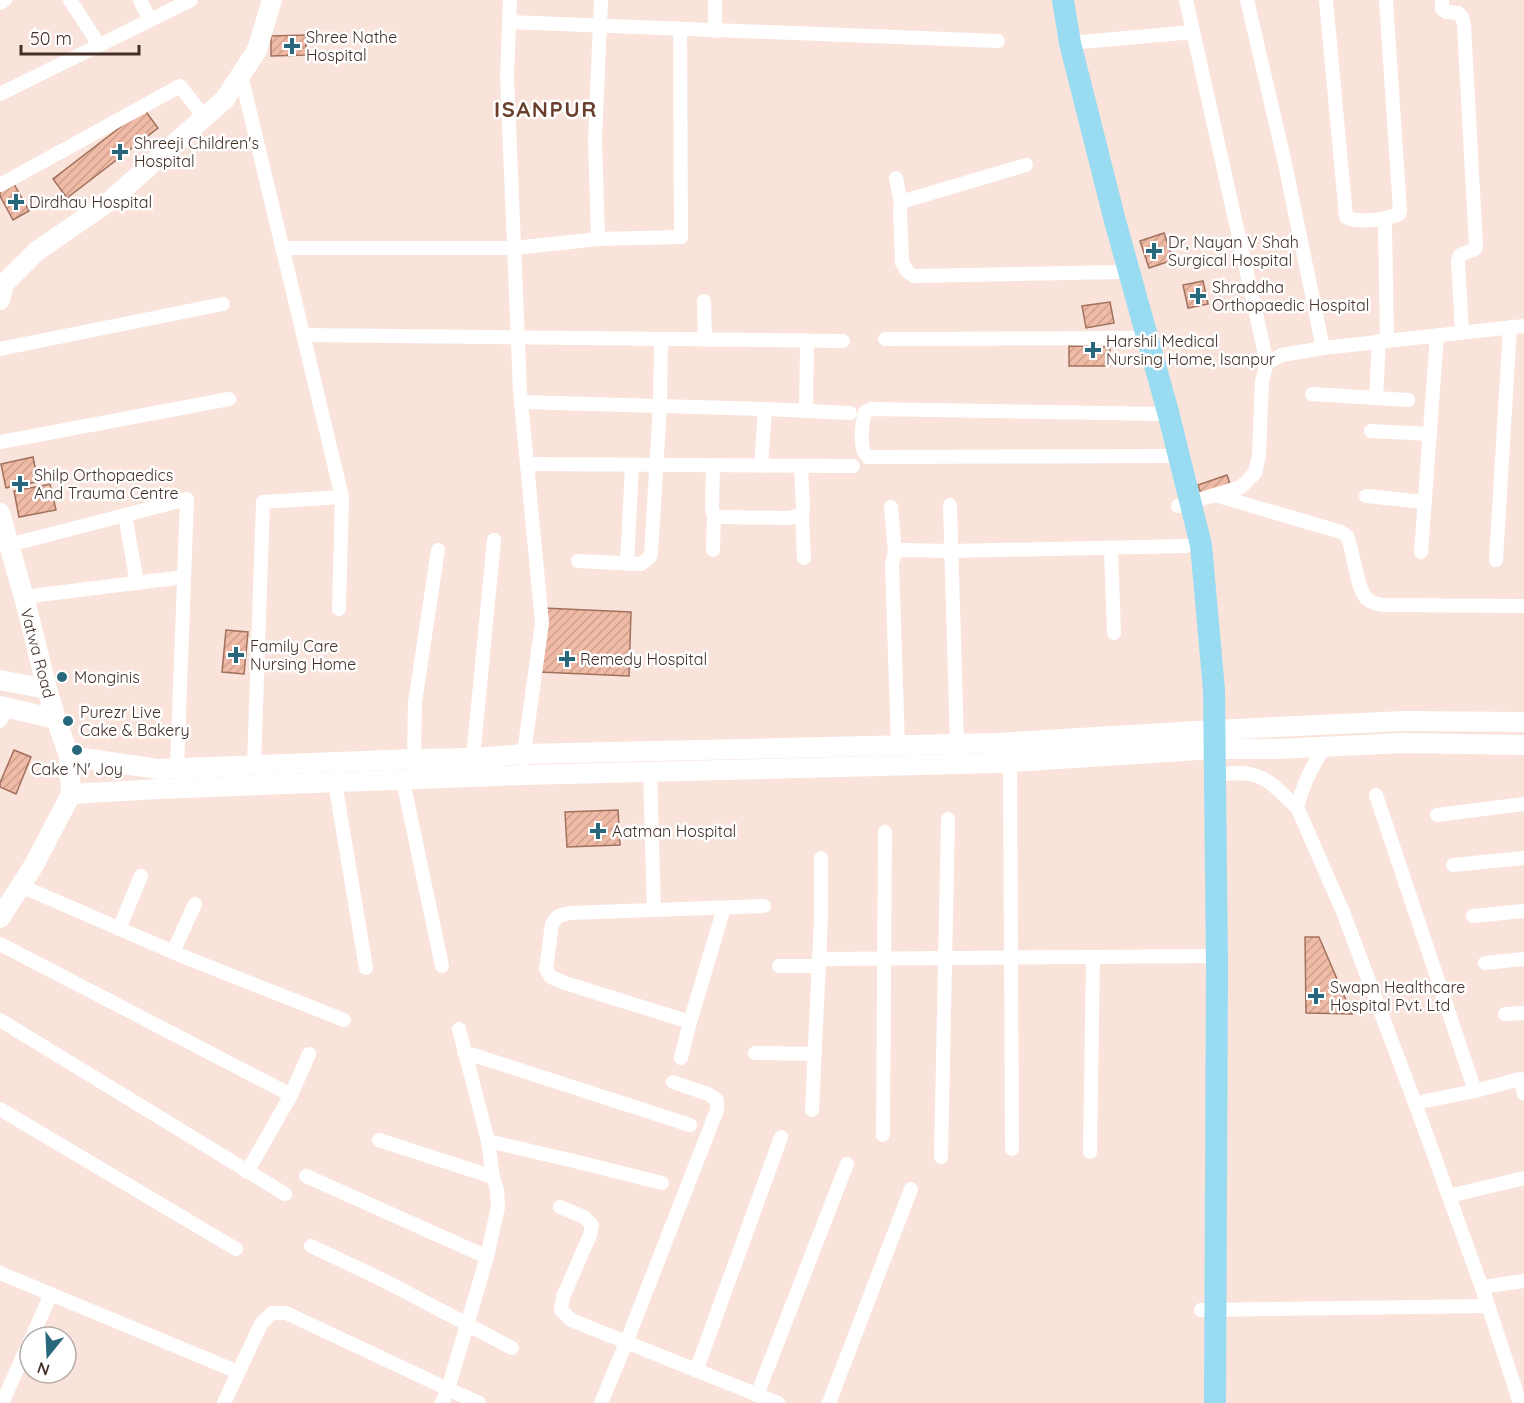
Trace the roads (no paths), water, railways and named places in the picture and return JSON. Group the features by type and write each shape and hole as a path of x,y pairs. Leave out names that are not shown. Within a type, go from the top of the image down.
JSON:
{"main road":[{"path":"1055,0 1062,44 1137,338 1161,414 1168,456 1184,505 1201,545 1214,690 1207,740 1209,1310 1215,1403"},
{"path":"1063,0 1070,43 1115,221 1168,412 1184,505 1199,690 1215,775 1209,957"},
{"path":"1202,1403 1209,1310"}],"street":[{"path":"0,3 5,0"},
{"path":"70,0 99,45"},
{"path":"140,0 150,20"},
{"path":"0,94 191,0"},
{"path":"1,289 37,251 111,200 225,99 257,50 272,0"},
{"path":"510,0 507,77 521,402 542,623 523,754 524,775"},
{"path":"598,239 595,140 601,0"},
{"path":"715,31 716,0"},
{"path":"1184,505 1241,487 1255,473 1259,455 1262,381 1266,363 1186,0"},
{"path":"1247,0 1284,159 1323,348"},
{"path":"1326,0 1346,217 1351,220 1386,219 1399,214 1401,207 1386,0"},
{"path":"1442,0 1442,9 1446,12 1458,13 1462,17 1464,37 1476,246 1475,249 1460,255 1458,261 1462,332"},
{"path":"509,22 998,41"},
{"path":"282,248 514,248 598,239 681,237 680,30"},
{"path":"1070,43 1193,32"},
{"path":"241,75 342,497 339,609"},
{"path":"0,186 180,86 205,118"},
{"path":"901,204 1026,165"},
{"path":"896,178 901,204 902,263 914,276 1120,272"},
{"path":"1376,398 1383,340 1384,225 1386,219"},
{"path":"704,301 705,340"},
{"path":"0,349 223,304"},
{"path":"1266,363 1282,355 1323,348 1517,327 1496,560"},
{"path":"303,335 843,341"},
{"path":"1421,552 1437,335"},
{"path":"885,339 1137,338"},
{"path":"578,561 641,564 651,554 660,406 661,339"},
{"path":"806,410 807,341"},
{"path":"1312,394 1408,400"},
{"path":"0,441 229,399"},
{"path":"521,402 765,408 850,413"},
{"path":"761,466 765,408"},
{"path":"1161,414 872,409 865,412 863,417 863,453 874,458 1168,456"},
{"path":"1371,431 1430,434"},
{"path":"527,464 853,466"},
{"path":"627,564 632,466"},
{"path":"713,466 713,550"},
{"path":"801,466 804,558"},
{"path":"1215,495 1341,532 1347,536 1361,589 1373,603 1524,606"},
{"path":"1366,496 1425,502"},
{"path":"254,765 263,502 342,497"},
{"path":"9,545 187,499 177,768"},
{"path":"950,505 957,744"},
{"path":"891,507 895,552 892,564 898,745"},
{"name":"Vatwa Road","path":"0,513 47,689 69,756 71,794"},
{"path":"714,515 717,517 790,518 802,514"},
{"path":"125,515 137,583"},
{"path":"473,758 494,540"},
{"path":"895,552 903,550 1186,546"},
{"path":"1111,548 1114,633"},
{"path":"414,759 415,702 438,550"},
{"path":"23,597 184,577"},
{"path":"0,680 47,689"},
{"path":"2,712 56,719"},
{"path":"0,918 34,866 71,794 524,775 1010,762 1404,721 1524,722"},
{"path":"69,756 158,769 473,758 523,754 997,743 1207,740 1277,749 1403,743 1524,745"},
{"path":"1297,807 1307,777 1325,747"},
{"path":"1010,762 1012,1149"},
{"path":"650,772 654,910"},
{"path":"1215,775 1242,773 1255,775 1297,807 1343,912 1415,1103 1520,1388 1520,1403"},
{"path":"404,781 442,966"},
{"path":"335,783 366,968"},
{"path":"1376,795 1475,1091"},
{"path":"1437,815 1524,804"},
{"path":"941,1157 948,819"},
{"path":"883,1135 885,832"},
{"path":"812,1110 821,858"},
{"path":"1453,866 1524,858"},
{"path":"119,929 141,876"},
{"path":"21,886 173,952 344,1020"},
{"path":"173,952 195,904"},
{"path":"690,1022 552,977 546,969 552,924 558,916 569,913 764,906"},
{"path":"681,1058 724,908"},
{"path":"1473,916 1524,911"},
{"path":"0,944 291,1095"},
{"path":"1090,1152 1093,957"},
{"path":"779,966 885,958 1209,957"},
{"path":"1485,963 1524,959"},
{"path":"1504,1014 1524,1012"},
{"path":"0,1020 285,1194"},
{"path":"442,1403 487,1257 498,1207 488,1141 459,1029"},
{"path":"464,1052 690,1125"},
{"path":"756,1053 815,1054"},
{"path":"247,1172 291,1095 309,1054"},
{"path":"1415,1103 1520,1079 1524,1094"},
{"path":"601,1403 717,1110 717,1100 708,1094 673,1082"},
{"path":"0,1109 236,1249"},
{"path":"696,1371 781,1137"},
{"path":"379,1140 493,1177"},
{"path":"488,1141 662,1183"},
{"path":"757,1395 847,1164"},
{"path":"306,1176 487,1257"},
{"path":"1449,1196 1524,1178"},
{"path":"829,1403 910,1189"},
{"path":"560,1207 584,1217 592,1224 590,1235 563,1297 561,1310 571,1320 778,1403"},
{"path":"311,1246 386,1281 512,1348"},
{"path":"0,1274 238,1372"},
{"path":"1482,1287 1524,1281"},
{"path":"37,1325 51,1294"},
{"path":"1209,1310 1488,1306"},
{"path":"224,1403 261,1324 272,1312 286,1313 479,1403"},
{"path":"2,1403 18,1368"}],"place":[{"name":"Shree Nathe Hospital","path":"292,46"},
{"name":"Shreeji Children's Hospital","path":"120,152"},
{"name":"Dirdhau Hospital","path":"16,202"},
{"name":"Dr, Nayan V Shah Surgical Hospital","path":"1154,251"},
{"name":"Shraddha Orthopaedic Hospital","path":"1198,296"},
{"name":"Harshil Medical Nursing Home, Isanpur","path":"1093,350"},
{"name":"Shilp Orthopaedics And Trauma Centre","path":"20,484"},
{"name":"Family Care Nursing Home","path":"236,655"},
{"name":"Remedy Hospital","path":"567,659"},
{"name":"Monginis","path":"62,677"},
{"name":"Purezr Live Cake & Bakery","path":"68,721"},
{"name":"Cake 'N' Joy","path":"77,750"},
{"name":"Aatman Hospital","path":"598,831"},
{"name":"Swapn Healthcare Hospital Pvt. Ltd","path":"1316,996"}],"district":[{"name":"ISANPUR","path":"546,109"}]}
